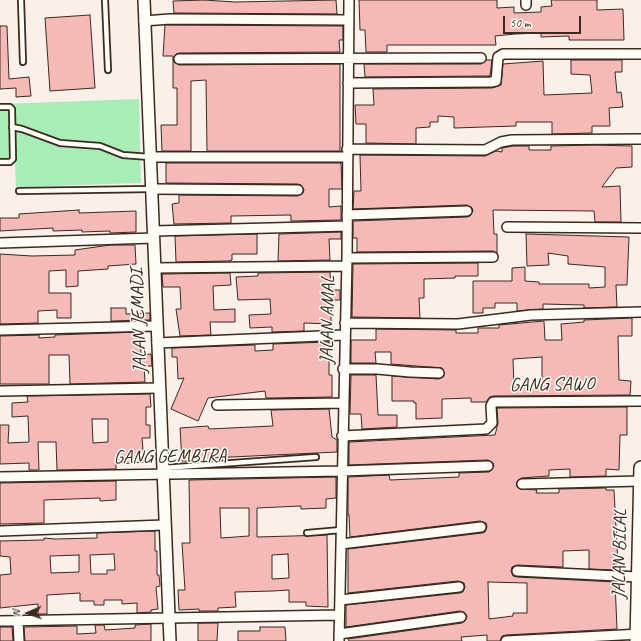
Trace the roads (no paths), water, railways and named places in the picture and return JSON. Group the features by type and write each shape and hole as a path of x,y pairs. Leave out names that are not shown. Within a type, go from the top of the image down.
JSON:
{"main road":[{"name":"JALAN BILAL","path":"638,637 641,468"}],"street":[{"name":"JALAN JEMADI","path":"144,0 154,234 156,326 170,641"},
{"name":"JALAN AMAL","path":"339,638 343,369 347,226 349,0"},
{"path":"144,21 348,20"},
{"path":"348,83 492,82 496,81 498,57 503,54 641,54"},
{"path":"179,60 481,58"},
{"path":"150,157 484,150 501,142 512,140 641,139"},
{"path":"151,189 298,190"},
{"path":"347,214 467,211"},
{"path":"0,242 347,226"},
{"path":"507,227 641,228"},
{"path":"155,268 493,257"},
{"path":"345,323 458,324 532,315 641,312"},
{"path":"0,330 156,326"},
{"path":"157,343 344,335"},
{"path":"343,369 377,368 410,372 439,373"},
{"path":"0,391 159,388"},
{"name":"GANG SAWO","path":"342,436 486,429 492,423 491,406 493,402 641,401"},
{"path":"217,405 343,403"},
{"name":"GANG GEMBIRA","path":"0,477 163,471 342,471 488,466"},
{"path":"522,484 640,481"},
{"path":"0,531 165,525"},
{"path":"341,544 481,527"},
{"path":"517,571 638,577"},
{"path":"340,600 459,587"},
{"path":"0,621 339,615"},
{"path":"339,638 461,617"},
{"path":"18,620 19,641"},
{"path":"506,641 638,637"}],"lane":[{"path":"21,0 23,62"},
{"path":"105,0 108,70"},
{"path":"0,108 11,108 13,159 10,162 0,162"},
{"path":"12,127 60,143 100,146 123,155 150,157"},
{"path":"19,191 151,189"},
{"path":"163,471 316,457"},
{"path":"307,533 341,530"}]}
